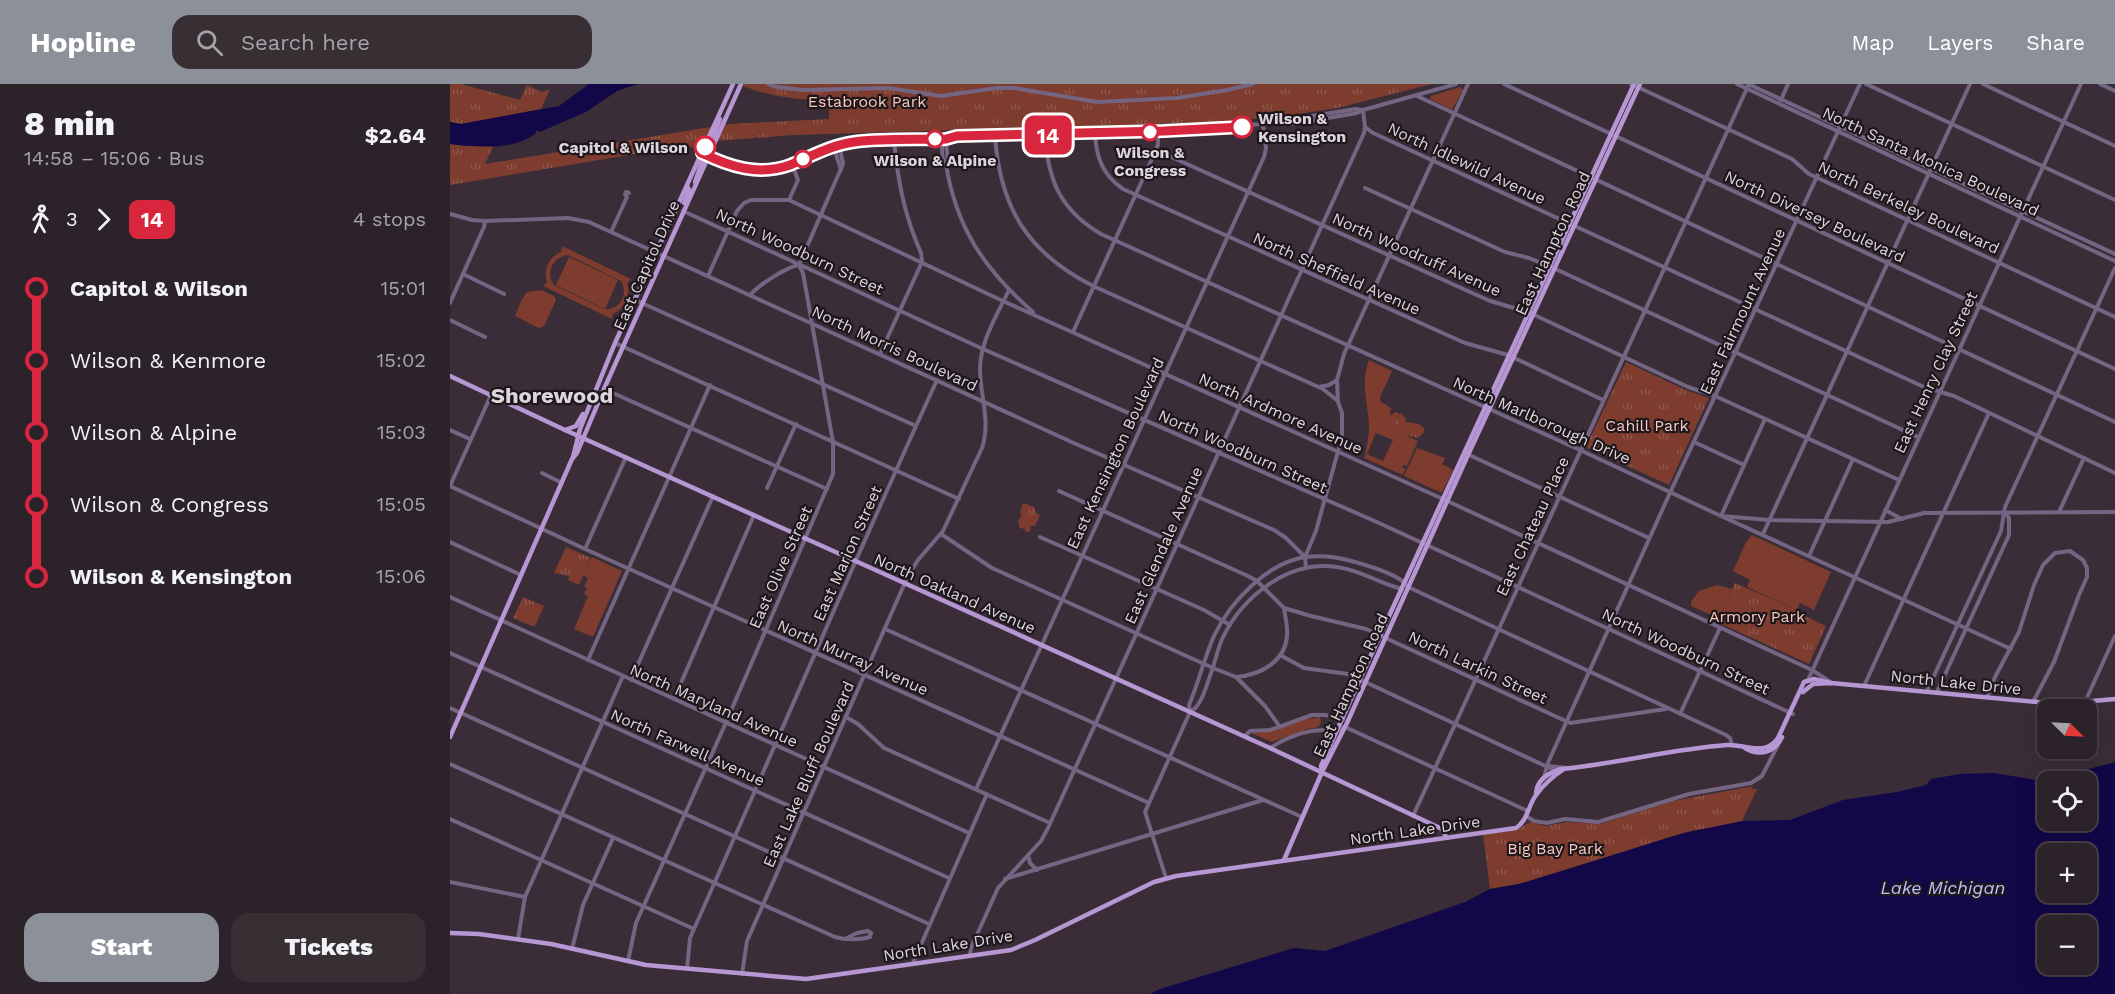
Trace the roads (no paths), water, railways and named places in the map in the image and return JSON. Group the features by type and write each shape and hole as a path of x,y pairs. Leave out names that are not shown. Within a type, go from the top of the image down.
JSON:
{"main road":[{"name":"East Capitol Drive","path":"450,737 573,457 577,453 595,393 615,343 733,84"},
{"name":"East Capitol Drive","path":"580,437 741,84"},
{"name":"East Hampton Road","path":"1383,636 1401,590 1425,544 1635,85"},
{"path":"709,157 708,149 719,123 723,106 727,107 724,124"},
{"path":"694,189 703,159 702,153"},
{"path":"683,211 689,190 687,186"},
{"path":"604,388 601,383 609,358"},
{"name":"North Oakland Avenue","path":"450,376 668,477 1245,736 1442,830 1446,837"},
{"path":"565,430 574,428 579,423 595,393"},
{"name":"East Hampton Road","path":"1322,772 1322,766 1343,718 1408,588 1425,544"},
{"name":"East Hampton Road","path":"1322,772 1345,727 1363,680"},
{"path":"1803,684 1808,680"},
{"name":"North Lake Drive","path":"1808,680 2037,702"},
{"name":"East Henry Clay Street","path":"1766,750 1776,742 1808,680"},
{"path":"1803,692 1820,681"},
{"name":"East Henry Clay Street","path":"1778,745 1803,684"},
{"name":"North Lake Drive","path":"2097,701 2115,699"},
{"path":"1527,813 1544,778 1562,770 1732,745 1766,750 1778,745"},
{"path":"1541,784 1562,770"},
{"path":"1284,860 1322,772"},
{"name":"North Lake Drive","path":"450,933 471,933 518,939 628,961 687,969 806,979 1011,950 1166,878 1507,829 1518,826 1526,819 1527,813"}],"street":[{"path":"768,84 804,90 888,88 941,96 997,88 1015,88 1097,102 1177,98 1253,84"},
{"path":"702,153 735,167 768,170 792,164 836,146 857,142 868,137 894,139 1095,134 1263,125 1356,109 1363,110 1456,84"},
{"path":"1306,568 1305,557 1316,531 1338,452 1342,424 1337,380 1348,346 1468,84"},
{"name":"North Diversey Boulevard","path":"1504,84 2115,369"},
{"name":"North Santa Monica Boulevard","path":"1737,84 1748,86 2021,213 2115,254"},
{"path":"1780,101 1788,84"},
{"name":"East Fairmount Avenue","path":"1544,778 1547,765 1608,628 1860,84"},
{"path":"1866,84 2115,200"},
{"path":"1763,534 1970,84"},
{"path":"1983,84 2115,146"},
{"name":"East Henry Clay Street","path":"1808,680 2081,84"},
{"path":"2100,84 2115,91"},
{"name":"North Berkeley Boulevard","path":"1635,85 1792,159 1816,177 2115,317"},
{"name":"East Chateau Place","path":"1413,816 1748,86"},
{"path":"1417,96 2115,422"},
{"path":"1363,110 1365,127"},
{"name":"East Kensington Boulevard","path":"976,789 1248,192 1265,152 1263,125"},
{"name":"North Idlewild Avenue","path":"1365,127 1373,133 1847,352 1924,387 1954,396 2115,473"},
{"name":"East Glendale Avenue","path":"970,955 994,896 1004,879 1041,841 1050,823 1365,127"},
{"path":"1073,332 1158,144 1158,132"},
{"name":"North Sheffield Avenue","path":"1095,134 1096,149 1102,168 1115,184 1135,195 1465,343 1511,357 1603,400"},
{"name":"North Marlborough Drive","path":"1045,135 1048,168 1052,180 1063,199 1078,218 1088,226 1114,240 1721,516 1769,520 1879,521 1902,519 1924,513 2115,512"},
{"path":"995,136 1001,183 1010,206 1021,226 1052,260 1069,273 1093,286 1319,387 1338,402"},
{"path":"945,138 943,160 963,226 983,259 1009,290 1037,315"},
{"path":"880,354 922,262 921,253 903,206 894,139"},
{"path":"750,295 757,288 799,264 841,171 843,160 840,149 836,146"},
{"name":"North Woodruff Avenue","path":"1155,150 1490,301 1531,313 1688,387 1715,396 1899,480"},
{"path":"789,200 798,180 792,164"},
{"path":"1365,188 1505,252 1552,267 1918,437"},
{"path":"611,232 627,197"},
{"name":"North Ardmore Avenue","path":"728,231 739,208 744,203 750,200 789,200 1003,301 1445,500 1812,670 1831,683"},
{"name":"North Woodburn Street","path":"683,211 983,349 1518,586 1791,713"},
{"name":"North Santa Monica Boulevard","path":"2021,213 2115,261"},
{"name":"North Morris Boulevard","path":"450,214 485,221 575,219 589,222 983,402 1274,530 1286,538 1305,557"},
{"path":"450,303 485,221"},
{"path":"708,276 728,231"},
{"name":"East Olive Street","path":"628,961 636,923 833,474 833,442 803,273 799,264"},
{"path":"1927,691 2001,531 2005,507 2115,268"},
{"path":"463,274 504,294"},
{"name":"East Lake Bluff Boulevard","path":"742,974 747,941 905,583 918,560 941,534 984,440 987,421 980,367 983,349 1009,290"},
{"path":"635,300 916,426"},
{"path":"450,320 485,337"},
{"path":"615,343 958,499"},
{"name":"East Marion Street","path":"687,969 689,941 694,929 938,380"},
{"path":"1319,387 1337,380"},
{"path":"588,660 710,385"},
{"path":"604,388 827,489"},
{"path":"450,486 490,395"},
{"path":"1864,686 1989,413"},
{"path":"1765,419 1721,516 2011,649"},
{"path":"767,488 796,424"},
{"path":"450,430 470,440"},
{"path":"1694,442 1744,465"},
{"path":"1466,454 1649,538"},
{"path":"585,549 626,457"},
{"path":"2059,512 2084,458"},
{"path":"1809,555 1853,459"},
{"path":"542,473 562,483"},
{"name":"North Murray Avenue","path":"450,486 628,569 1149,803"},
{"name":"North Larkin Street","path":"1059,491 1257,581 1284,608 1351,624 1383,636 1567,722 1574,724 1668,709"},
{"path":"630,680 712,496"},
{"path":"1884,510 1902,519"},
{"path":"1937,692 2009,535 2008,518 2005,513"},
{"path":"674,699 754,515"},
{"path":"941,534 992,568 1236,677 1265,706 1280,727"},
{"path":"1040,537 1156,588 1230,625"},
{"path":"450,542 521,575"},
{"path":"1987,697 2026,615 2034,585 2046,560 2050,555 2060,551 2070,551 2083,560 2087,568 2086,583 2079,595 2054,662 2033,702"},
{"path":"1166,878 1145,812 1190,712 1189,705 1222,620 1241,596 1257,581 1305,557 1339,557 1372,567 1405,582 1408,588 1729,737 1732,745"},
{"path":"1190,712 1196,708 1213,668 1222,639 1230,625 1249,601 1284,575 1323,565 1371,576 1401,590 1408,588"},
{"name":"North Maryland Avenue","path":"450,597 969,833"},
{"path":"1236,677 1252,675 1268,667 1280,655 1287,636 1284,608"},
{"path":"1680,714 1720,628"},
{"path":"885,629 1302,817"},
{"path":"2086,699 2115,636"},
{"name":"North Farwell Avenue","path":"450,653 950,878"},
{"path":"1280,655 1304,668 1348,674 1363,680 1562,770"},
{"path":"1812,670 1820,681"},
{"name":"East Henry Clay Street","path":"1803,684 1808,672 1812,670"},
{"path":"518,939 525,897 623,676"},
{"path":"450,708 929,924"},
{"path":"1245,736 1252,730 1270,730 1312,715 1343,718 1345,727"},
{"path":"846,717 858,724 884,748 1050,823"},
{"path":"1270,748 1308,730 1326,729 1337,732 1345,727"},
{"path":"1345,727 1527,813"},
{"name":"East Henry Clay Street","path":"1527,813 1534,821 1547,824 1565,819 1598,822 1678,797 1756,782 1762,776 1778,745"},
{"path":"1766,750 1771,758"},
{"path":"450,764 835,937 847,938 868,938 871,933 861,932 847,938"},
{"path":"1547,765 1562,770"},
{"path":"913,963 987,794"},
{"path":"1004,879 1263,800"},
{"path":"450,819 694,929"},
{"path":"572,949 583,905 613,838"},
{"path":"1028,854 1030,863 1037,870"},
{"path":"450,882 525,897"}],"water":[{"path":"589,84 638,84 617,91 586,112 540,132 536,130 536,133 517,143 495,146 450,144 450,122 461,124 559,106"},
{"name":"Lake Michigan","path":"2115,762 2115,994 1150,994 1294,948 1325,951 1465,902 1490,889 1519,884 1684,833 1742,821 1790,820 1843,800 1897,792 1926,785 1931,779 1960,774 1993,773 2037,780 2037,831 2097,831 2097,771 2081,771"}],"place":[{"name":"Wilson & Kensington","path":"1242,127"},
{"name":"Wilson & Congress","path":"1150,132"},
{"name":"Wilson & Alpine","path":"935,139"},
{"name":"Capitol & Wilson","path":"705,147"}],"district":[{"name":"Shorewood","path":"552,395"}],"park label":[{"name":"Estabrook Park","path":"867,101"},
{"name":"Cahill Park","path":"1647,425"},
{"name":"Armory Park","path":"1757,616"},
{"name":"Big Bay Park","path":"1555,848"}]}
